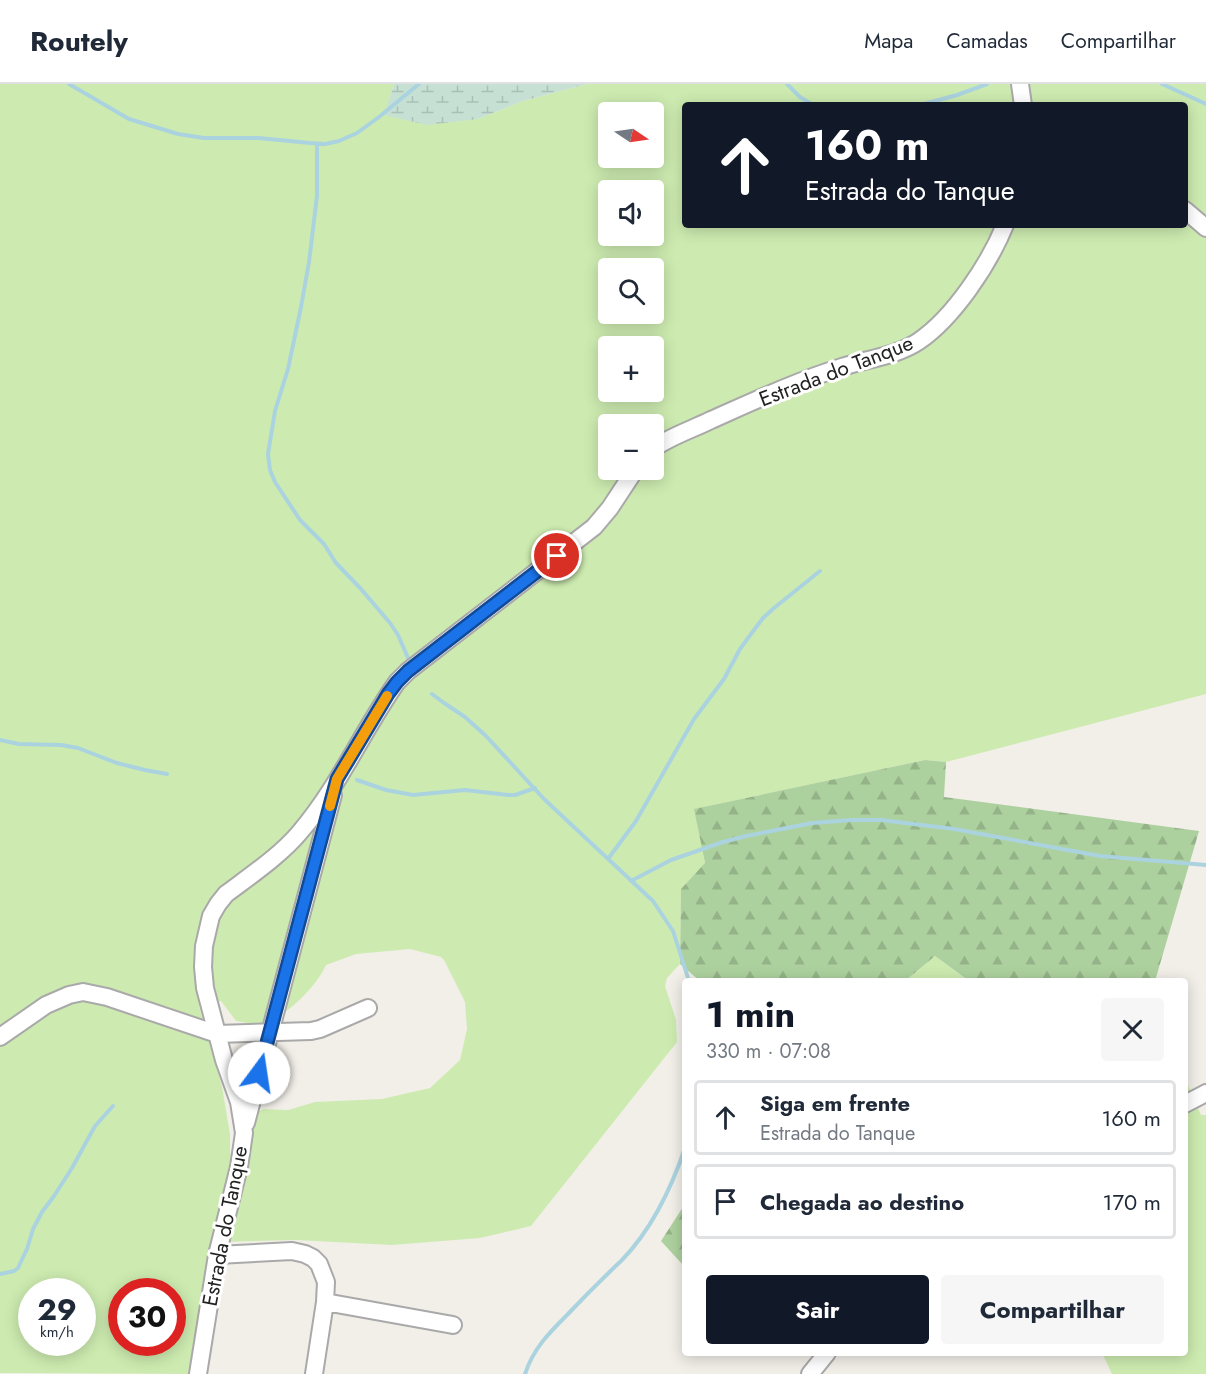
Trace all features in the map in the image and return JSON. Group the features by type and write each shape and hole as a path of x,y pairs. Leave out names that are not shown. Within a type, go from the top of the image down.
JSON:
{"street":[{"path":"1020,84 1023,102"},
{"path":"1188,213 1206,228"},
{"name":"Estrada do Tanque","path":"664,443 796,383 841,367 903,350 918,342 954,309 977,276 1004,228"},
{"name":"Estrada do Tanque","path":"198,1374 218,1255 239,1167 244,1133 239,1102 216,1034 205,988 204,946 211,916 226,894 288,845 299,833 337,779 397,682 408,671 594,527 628,480"},
{"path":"244,1133 337,779"},
{"path":"0,1037 46,1005 69,994 83,992 107,997 216,1034 312,1031 368,1008"},
{"path":"1188,1102 1206,1093"},
{"path":"218,1255 292,1251 305,1254 319,1264 326,1282 314,1374"},
{"path":"325,1302 453,1325"},
{"path":"810,1374 824,1356"}],"green space":[{"path":"0,84 394,84 384,115 478,119 523,101 587,84 1206,84 1206,694 946,762 925,760 695,809 705,864 681,889 680,964 667,978 665,986 676,1020 677,1042 531,1226 480,1238 392,1245 296,1240 219,1242 193,1374 0,1373","holes":["410,949 441,957 465,1002 467,1029 460,1060 430,1088 382,1099 315,1102 288,1110 263,1109 249,1117 252,1138 244,1163 233,1158 230,1153 230,1134 222,1087 199,1006 221,1001 236,1021 261,1024 273,1020 300,1000 316,982 326,965 356,954"]},
{"path":"394,84 587,84 523,101 478,119 427,125 384,115"},
{"path":"925,760 946,762 944,797 1199,831 1156,978 965,978 935,956 909,978 696,978 680,964 681,889 705,863 694,809"},
{"path":"935,956 964,978 909,978"},
{"path":"1188,1085 1201,1115 1206,1115 1206,1374 1112,1374 1103,1356 1188,1356"},
{"path":"682,1209 682,1264 661,1241"}],"waterway":[{"path":"69,84 129,119 178,134 204,138 259,138 325,144 357,133 419,84"},
{"path":"787,84 808,102"},
{"path":"931,102 987,84"},
{"path":"1162,84 1206,104"},
{"path":"317,144 317,196 309,262 288,369 275,411 268,454 270,470 275,482 300,520 324,544 336,563 390,623 408,658"},
{"path":"608,859 636,821 694,719 724,679 751,634 763,618 820,571"},
{"path":"432,694 465,717 486,736 544,799 653,901 673,931 688,978"},
{"path":"0,740 19,744 61,745 78,748 117,763 167,774"},
{"path":"357,780 386,790 413,795 465,790 515,795 535,788"},
{"path":"631,881 671,860 723,842 812,823 851,820 881,820 954,829 1100,856 1206,865"},
{"path":"0,1274 18,1268 42,1212 72,1168 95,1126 113,1106"},
{"path":"525,1374 532,1357 548,1335 633,1248 652,1221 668,1191 682,1155"}],"slow traffic":[{"path":"330,806 337,779 387,696"}],"route":[{"path":"259,1073 337,779 397,682 408,671 557,556"}]}
